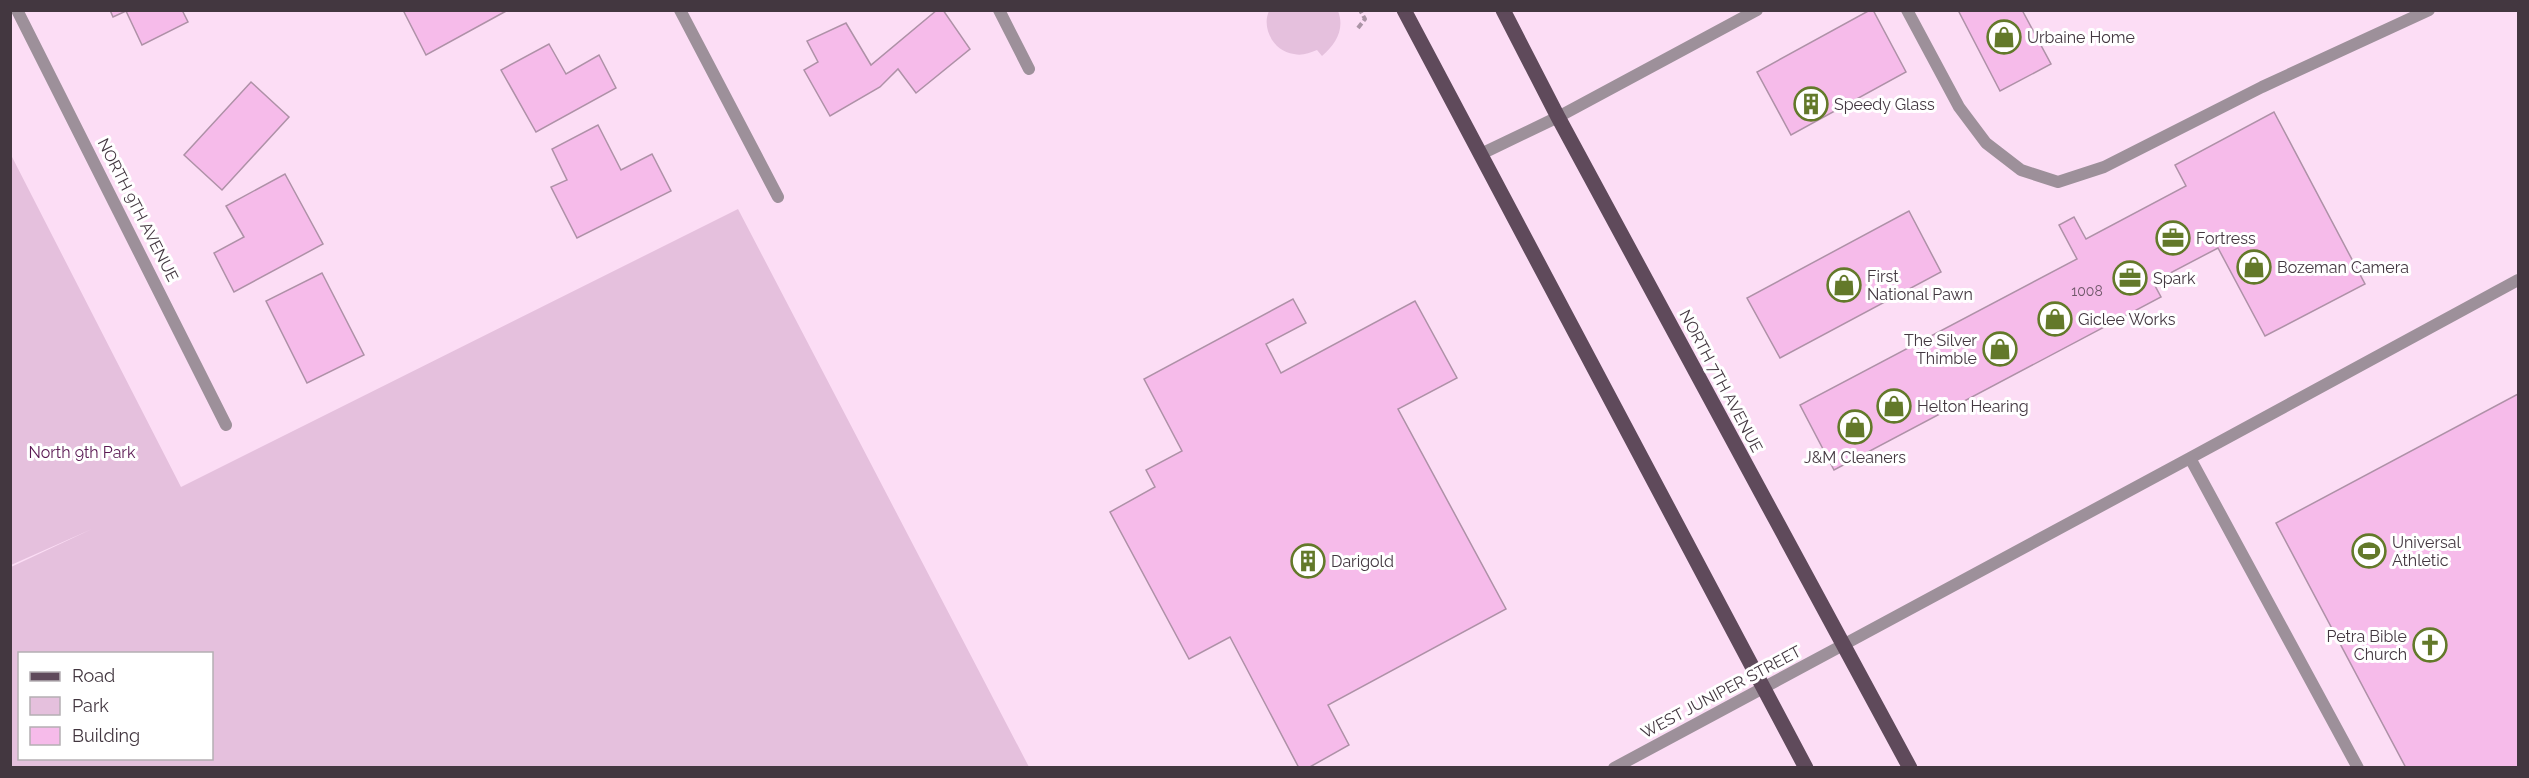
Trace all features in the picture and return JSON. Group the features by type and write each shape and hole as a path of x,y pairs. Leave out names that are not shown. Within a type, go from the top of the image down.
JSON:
{"main road":[{"path":"1404,10 1806,768"},
{"name":"NORTH 7TH AVENUE","path":"1503,10 1558,117 1910,768"}],"street":[{"name":"NORTH 9TH AVENUE","path":"18,10 226,425"},
{"path":"680,10 778,197"},
{"path":"999,10 1029,69"},
{"path":"1481,154 1558,117 1757,10"},
{"path":"1907,10 1959,107 1986,144 2021,170 2058,182 2104,167 2262,87 2429,10"},
{"name":"WEST JUNIPER STREET","path":"1614,768 2518,280"},
{"path":"2190,458 2358,768"}],"path":[{"path":"1358,28 1365,19 1360,10"}],"green space":[{"path":"1269,11 1338,11 1340,30 1338,36 1322,56 1317,50 1300,55 1287,52 1275,44 1268,32"},
{"name":"North 9th Park","path":"10,153 181,487 738,209 1029,767 11,767 11,567 92,529 11,565"}],"building":[{"path":"110,10 182,10 188,22 142,45 126,11 113,17"},
{"path":"403,10 508,10 426,55"},
{"path":"937,10 943,10 970,49 916,93 898,69 880,87 830,116 804,70 818,62 807,41 846,23 871,65"},
{"name":"Speedy Glass","path":"1873,10 1906,72 1791,135 1757,72"},
{"name":"Urbaine Home","path":"1958,10 2022,10 2051,64 2000,91"},
{"path":"549,44 566,74 599,55 616,88 536,132 501,70"},
{"path":"251,82 289,117 222,190 184,155"},
{"path":"2274,112 2365,284 2265,336 2218,248 2153,282 2161,297 1834,470 1800,405 2077,259 2059,225 2074,217 2086,239 2186,186 2175,165"},
{"path":"598,125 621,170 652,154 671,191 577,238 551,187 567,180 552,149"},
{"path":"285,174 323,244 234,292 214,253 244,237 226,206"},
{"name":"First National Pawn","path":"1909,211 1941,272 1780,358 1747,298"},
{"path":"322,273 364,355 307,383 266,301"},
{"name":"Darigold","path":"1293,299 1306,323 1266,344 1281,373 1415,301 1457,378 1398,409 1506,609 1328,705 1349,745 1308,768 1299,768 1230,637 1189,659 1110,512 1155,487 1146,470 1182,451 1144,379"},
{"name":"Petra Bible Church","path":"2518,394 2518,768 2406,768 2276,523"}],"place":[{"name":"Urbaine Home","path":"2004,37"},
{"name":"Speedy Glass","path":"1811,104"},
{"name":"Fortress","path":"2173,238"},
{"name":"Bozeman Camera","path":"2254,267"},
{"name":"Spark","path":"2130,278"},
{"name":"First National Pawn","path":"1844,285"},
{"name":"Giclee Works","path":"2055,319"},
{"name":"The Silver Thimble","path":"2000,349"},
{"name":"Helton Hearing","path":"1894,406"},
{"name":"J&M Cleaners","path":"1855,427"},
{"name":"Universal Athletic","path":"2369,551"},
{"name":"Darigold","path":"1308,561"},
{"name":"Petra Bible Church","path":"2430,645"}]}
